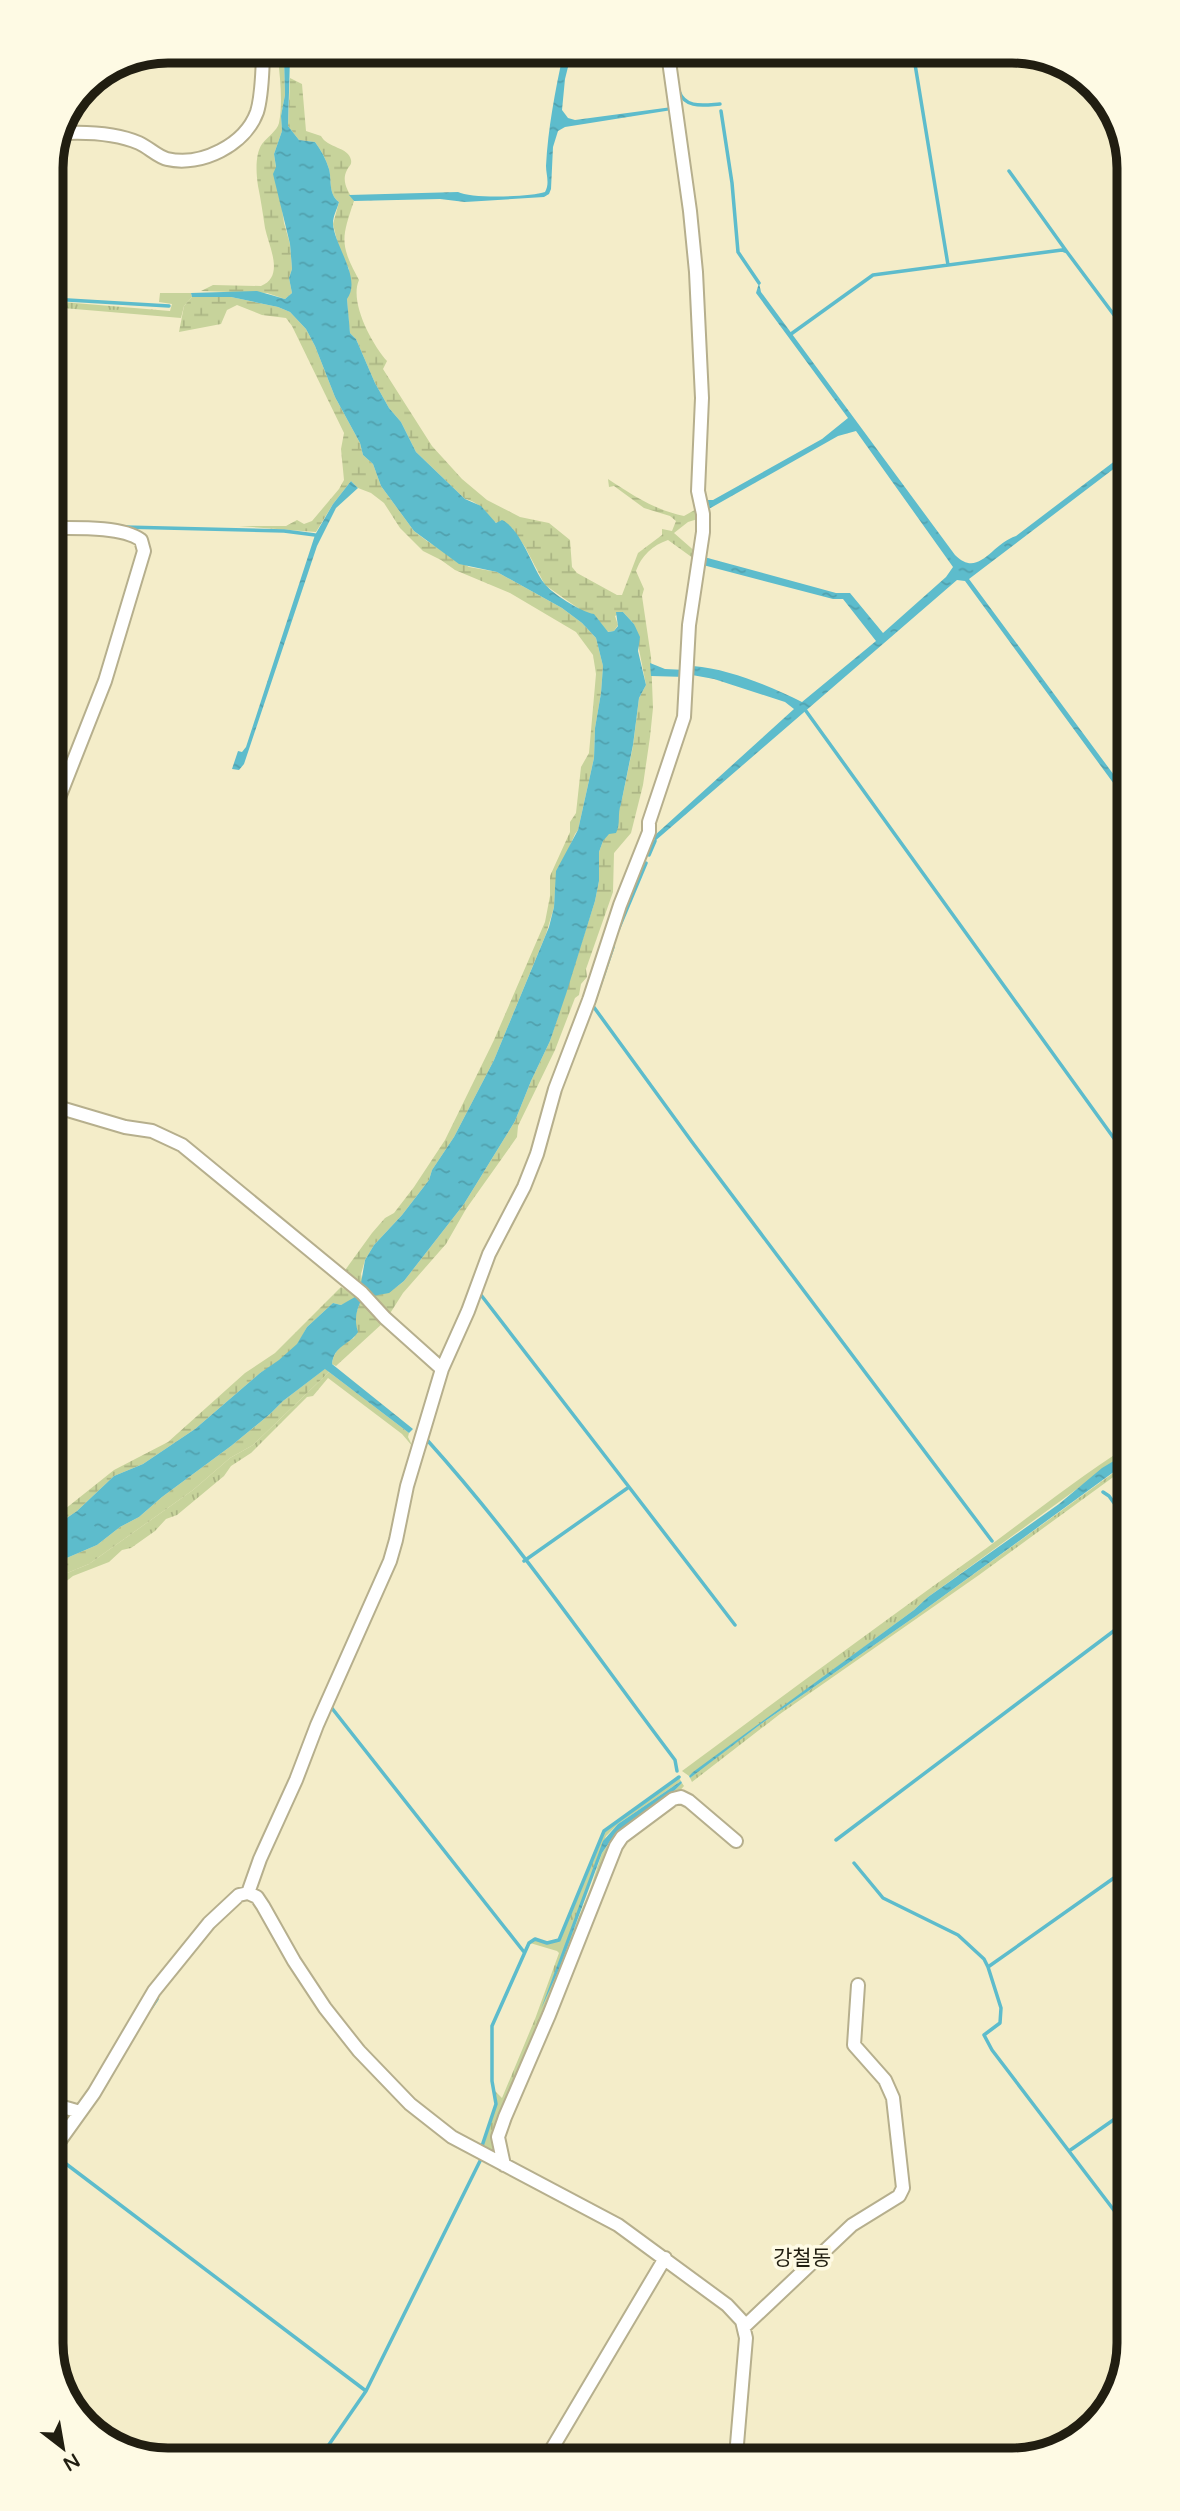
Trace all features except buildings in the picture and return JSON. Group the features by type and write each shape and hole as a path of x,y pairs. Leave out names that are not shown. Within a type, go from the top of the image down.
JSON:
{"street":[{"path":"70,133 124,138 149,148 166,159 216,153 242,135 256,114 262,63"},
{"path":"248,1893 317,1725 390,1561 397,1540 407,1486 442,1369 468,1311 489,1254 524,1187 537,1154 559,1077 649,832 649,822 684,717 689,625 703,532 703,514 698,491 702,398 692,223 669,63"},
{"path":"63,529 131,534 141,540 144,551 105,681 63,788"},
{"path":"63,1109 125,1127 152,1131 182,1145 362,1293 385,1318 442,1369"},
{"path":"504,2165 498,2137 505,2117 549,2015 599,1884 622,1837 673,1799 681,1797 736,1842"},
{"path":"63,2137 94,2094 154,1991 209,1923 239,1895 248,1893 257,1897 325,2008 394,2088 452,2137 618,2225 727,2305 742,2321 746,2338 737,2448"},
{"path":"744,2327 852,2224 899,2196 903,2188 893,2098 885,2080 854,2045 858,1984"},
{"path":"63,2107 80,2112"},
{"path":"552,2448 665,2258"}],"green space":[{"path":"278,63 284,63 282,131 274,154 284,223 290,244 292,269 289,278 292,293 285,299 267,293 201,291 213,285 261,286 272,275 274,260 265,228 257,181 257,164 262,144 279,123 281,98"},
{"path":"290,78 302,84 306,131 321,136 328,143 346,152 351,160 345,174 345,182 354,201 344,242 348,258 359,280 357,300 360,311 375,344 387,361 383,369 432,446 462,479 487,500 520,517 549,523 570,540 572,567 577,573 617,595 622,595 638,553 662,535 662,529 672,531 676,521 670,516 644,508 614,486 609,487 608,479 663,510 684,516 700,507 701,518 688,522 674,533 698,554 697,561 668,540 648,552 636,571 644,589 642,596 651,657 653,708 650,737 643,785 631,833 614,853 613,892 586,969 587,977 581,984 579,995 575,998 555,1050 518,1126 517,1137 466,1209 446,1244 403,1293 389,1315 368,1295 388,1292 404,1281 464,1204 515,1121 550,1041 595,901 599,881 599,852 618,818 617,812 633,746 639,698 646,685 634,624 623,612 615,616 618,625 614,631 607,632 594,615 585,613 545,585 512,528 492,521 481,507 465,499 416,452 401,422 389,408 356,339 350,333 347,299 349,269 339,249 333,224 339,202 333,195 325,158 315,142 299,140 288,126"},
{"path":"160,293 191,293 192,297 184,306 181,318 63,308 63,302 170,311 172,304 159,302"},
{"path":"192,297 231,297 290,312 306,329 315,346 335,397 360,443 363,455 373,464 381,486 414,531 469,567 497,572 562,608 596,638 603,666 594,758 578,830 567,853 555,891 554,907 546,934 494,1060 454,1137 432,1170 429,1180 374,1245 365,1260 361,1274 364,1290 343,1273 372,1233 385,1218 394,1213 414,1187 445,1140 494,1040 545,922 550,896 550,876 570,832 570,822 576,813 581,767 589,753 596,674 593,655 576,632 510,593 455,570 423,551 400,528 384,503 351,481 316,532 239,526 286,526 297,520 304,524 312,521 344,480 341,449 344,433 286,318 262,315 237,305 227,310 221,324 179,332 184,306"},
{"path":"341,1287 359,1297 341,1305 333,1303 307,1327 298,1344 195,1429 143,1464 114,1476 63,1521 63,1511 114,1470 168,1442 245,1373 275,1353"},
{"path":"362,1299 384,1322 336,1366 332,1364 336,1351 354,1338 357,1329 356,1314"},
{"path":"326,1368 329,1372 253,1445 230,1458 193,1490 89,1564 63,1575 63,1560 97,1545 120,1527 139,1517 231,1446"},
{"path":"329,1372 409,1433 413,1447 402,1434 328,1378 313,1396 307,1397 251,1453 231,1466 224,1476 177,1515 166,1519 155,1531 131,1548 122,1550 109,1562 73,1576 63,1584 63,1575 89,1564 193,1490 230,1458 253,1445"},
{"path":"1117,1454 1117,1460 928,1597 689,1776 682,1771 988,1547"},
{"path":"1117,1470 1117,1474 780,1714 692,1782 690,1778 698,1771 761,1724"},
{"path":"679,1778 681,1781 618,1824 606,1836 544,2002 602,1853 615,1835 682,1783 684,1786 677,1794 618,1838 496,2156 482,2150 497,2104 495,2091 502,2098 559,1953 530,1943 535,1940 547,1944 560,1941 605,1832"}],"water":[{"path":"284,63 290,63 288,126 299,140 315,142 329,169 333,195 339,202 333,224 350,273 351,291 347,299 350,333 356,339 389,408 401,422 416,452 465,499 481,506 496,523 502,520 515,531 544,583 553,592 574,606 594,614 608,632 614,631 618,626 616,612 623,612 634,624 640,637 638,651 646,685 639,698 617,830 603,841 599,852 599,881 595,901 566,994 550,1041 515,1121 464,1204 404,1281 389,1293 373,1296 368,1295 361,1283 365,1260 374,1245 429,1180 432,1170 454,1137 494,1060 549,927 554,907 556,871 578,830 594,758 603,666 596,638 562,608 497,572 459,564 414,531 381,486 373,464 363,455 360,443 335,397 315,346 306,329 290,312 231,297 192,297 191,293 257,291 285,299 292,293 289,278 292,269 290,244 273,174 276,167 274,154 282,131 281,116 285,95"},
{"path":"561,63 569,63 562,110 568,118 575,120 672,107 672,110 565,127 558,131 553,147 551,189 544,197 465,202 440,199 354,201 349,195 458,192 475,196 501,196 545,192 555,96"},
{"path":"759,283 761,292 955,555 963,561 978,562 1117,459 1117,466 969,579 1117,779 1117,788 965,581 957,580 655,841 654,836 794,709 785,702 714,679 692,675 693,666 735,674 802,702 876,641 843,599 833,599 703,565 704,557 836,593 850,593 883,633 946,577 953,567 856,431 838,436 707,510 704,500 713,500 822,439 848,418 756,293"},
{"path":"351,481 358,488 336,508 317,546 244,764 239,770 232,769 238,751 242,752 246,747 315,535 333,504"},
{"path":"650,663 665,669 686,670 686,677 651,676"},
{"path":"355,1297 362,1299 356,1315 358,1332 339,1349 332,1364 413,1429 409,1433 325,1369 139,1517 120,1527 97,1545 63,1560 63,1521 114,1476 143,1464 195,1429 297,1344 307,1327 333,1303 341,1305"},
{"path":"1117,1459 1117,1470 916,1616 761,1724 690,1778 693,1772 928,1597 1059,1504"},
{"path":"681,1781 673,1792 615,1834 602,1853 560,1967 541,2009 603,1841 618,1824"}],"waterway":[{"path":"915,63 948,265"},
{"path":"679,91 690,103 720,104"},
{"path":"721,111 732,183 738,252 759,283"},
{"path":"1009,171 1067,252"},
{"path":"791,334 873,275 1062,250 1067,252 1117,319"},
{"path":"63,300 169,306"},
{"path":"124,527 284,531 315,535"},
{"path":"806,711 1117,1143"},
{"path":"649,855 655,841"},
{"path":"618,930 646,863"},
{"path":"613,947 593,1006 992,1541"},
{"path":"481,1295 629,1487"},
{"path":"428,1441 493,1518 555,1598 675,1760 677,1771"},
{"path":"524,1561 629,1487 735,1625"},
{"path":"1103,1492 1117,1507"},
{"path":"836,1840 1117,1629"},
{"path":"331,1707 524,1952"},
{"path":"481,2149 496,2104 492,2081 492,2026 529,1943 535,1939 547,1943 559,1940 604,1831 679,1777"},
{"path":"854,1863 883,1898 958,1935 984,1959 1001,2008 1000,2023 984,2035 992,2050 1117,2214"},
{"path":"988,1967 1117,1876"},
{"path":"151,2008 157,1999"},
{"path":"104,2087 118,2063"},
{"path":"1069,2151 1117,2117"},
{"path":"63,2147 68,2139"},
{"path":"327,2448 366,2391 481,2159"},
{"path":"63,2162 366,2391"}],"district":[{"name":"강철동","path":"802,2258"}]}
